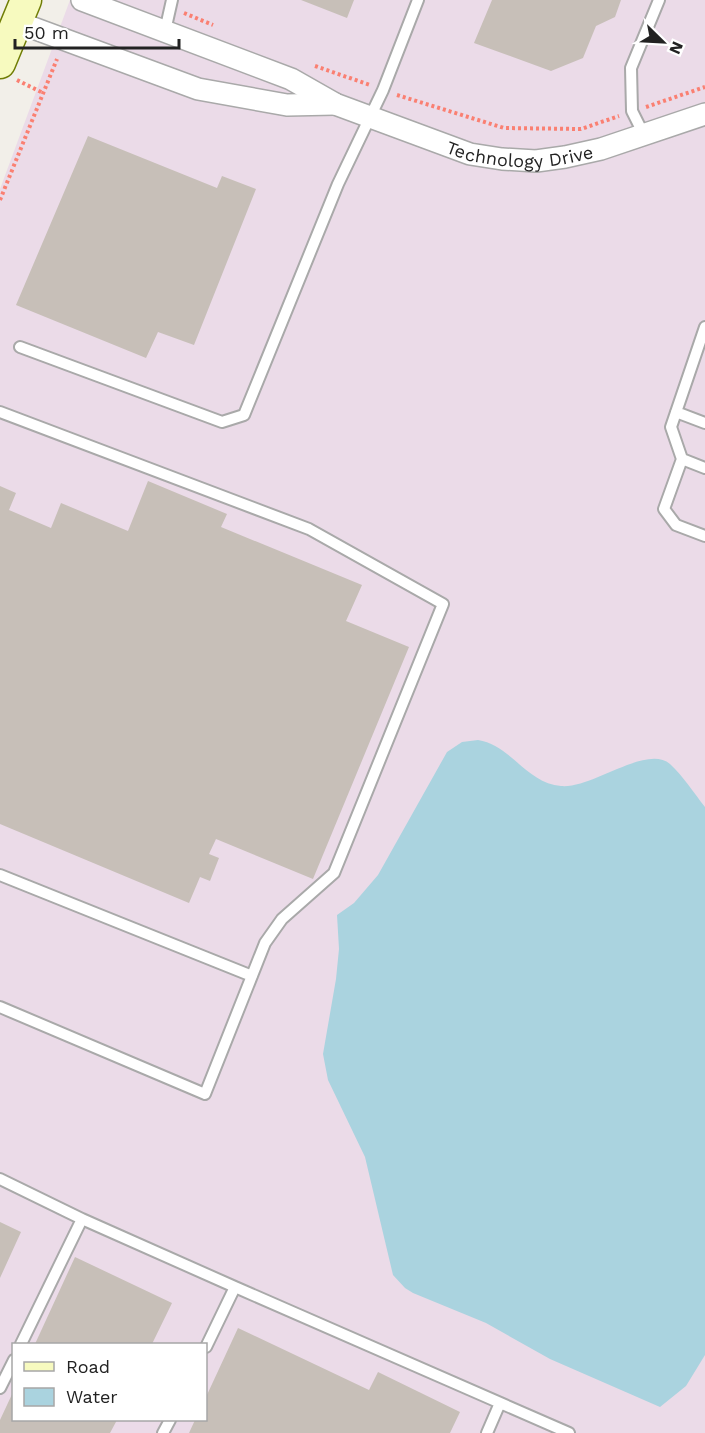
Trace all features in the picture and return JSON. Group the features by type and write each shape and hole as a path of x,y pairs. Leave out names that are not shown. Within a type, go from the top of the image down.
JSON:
{"main road":[{"path":"4,69 21,11"}],"street":[{"name":"Technology Drive","path":"82,0 291,79 335,104 444,146 502,159 536,160 565,157 644,135 705,114"},
{"name":"Technology Drive","path":"21,11 65,40 198,88 287,105 335,104"}],"lane":[{"path":"20,347 222,422 244,415 369,117 383,90 418,0"},
{"path":"644,135 632,111 631,68 659,0"},
{"path":"165,31 171,3"},
{"path":"705,327 671,427 682,459 664,509 676,525 705,536"},
{"path":"0,412 309,529 443,604 334,873 282,919 265,943 205,1094 0,1007"},
{"path":"676,412 705,423"},
{"path":"682,459 705,468"},
{"path":"0,875 252,976"},
{"path":"0,1179 82,1219 569,1433"},
{"path":"21,1343 82,1219"},
{"path":"207,1345 235,1287"},
{"path":"0,1388 12,1364"},
{"path":"487,1433 501,1403"}],"path":[{"path":"171,3 216,26"},
{"path":"0,200 65,40"},
{"path":"312,65 504,129 581,129 705,87"},
{"path":"4,69 44,93"}],"shaded area":[{"path":"70,0 705,0 705,1433 0,1433 0,189"}],"water":[{"path":"478,740 500,749 538,778 561,786 588,781 647,759 660,759 675,769 705,807 705,1355 686,1386 660,1407 550,1359 486,1323 405,1288 393,1275 365,1157 328,1080 323,1054 336,979 339,949 337,915 354,903 378,875 447,752 462,742"}],"building":[{"path":"301,0 354,0 347,18"},
{"path":"492,0 621,0 615,17 596,26 583,58 551,71 474,43"},
{"path":"88,136 217,188 222,176 256,189 194,345 158,332 146,358 16,305"},
{"path":"148,481 227,514 221,527 362,585 346,621 409,647 313,879 216,839 209,854 219,858 210,881 200,877 189,903 0,824 0,486 16,493 9,510 51,528 61,503 128,531"},
{"path":"0,1222 21,1232 0,1278"},
{"path":"75,1257 172,1303 152,1343 35,1343"},
{"path":"238,1328 369,1390 378,1372 460,1412 450,1433 189,1433 195,1421 207,1421 207,1395"},
{"path":"12,1394 12,1421 116,1421 110,1433 0,1433 0,1420"}]}
